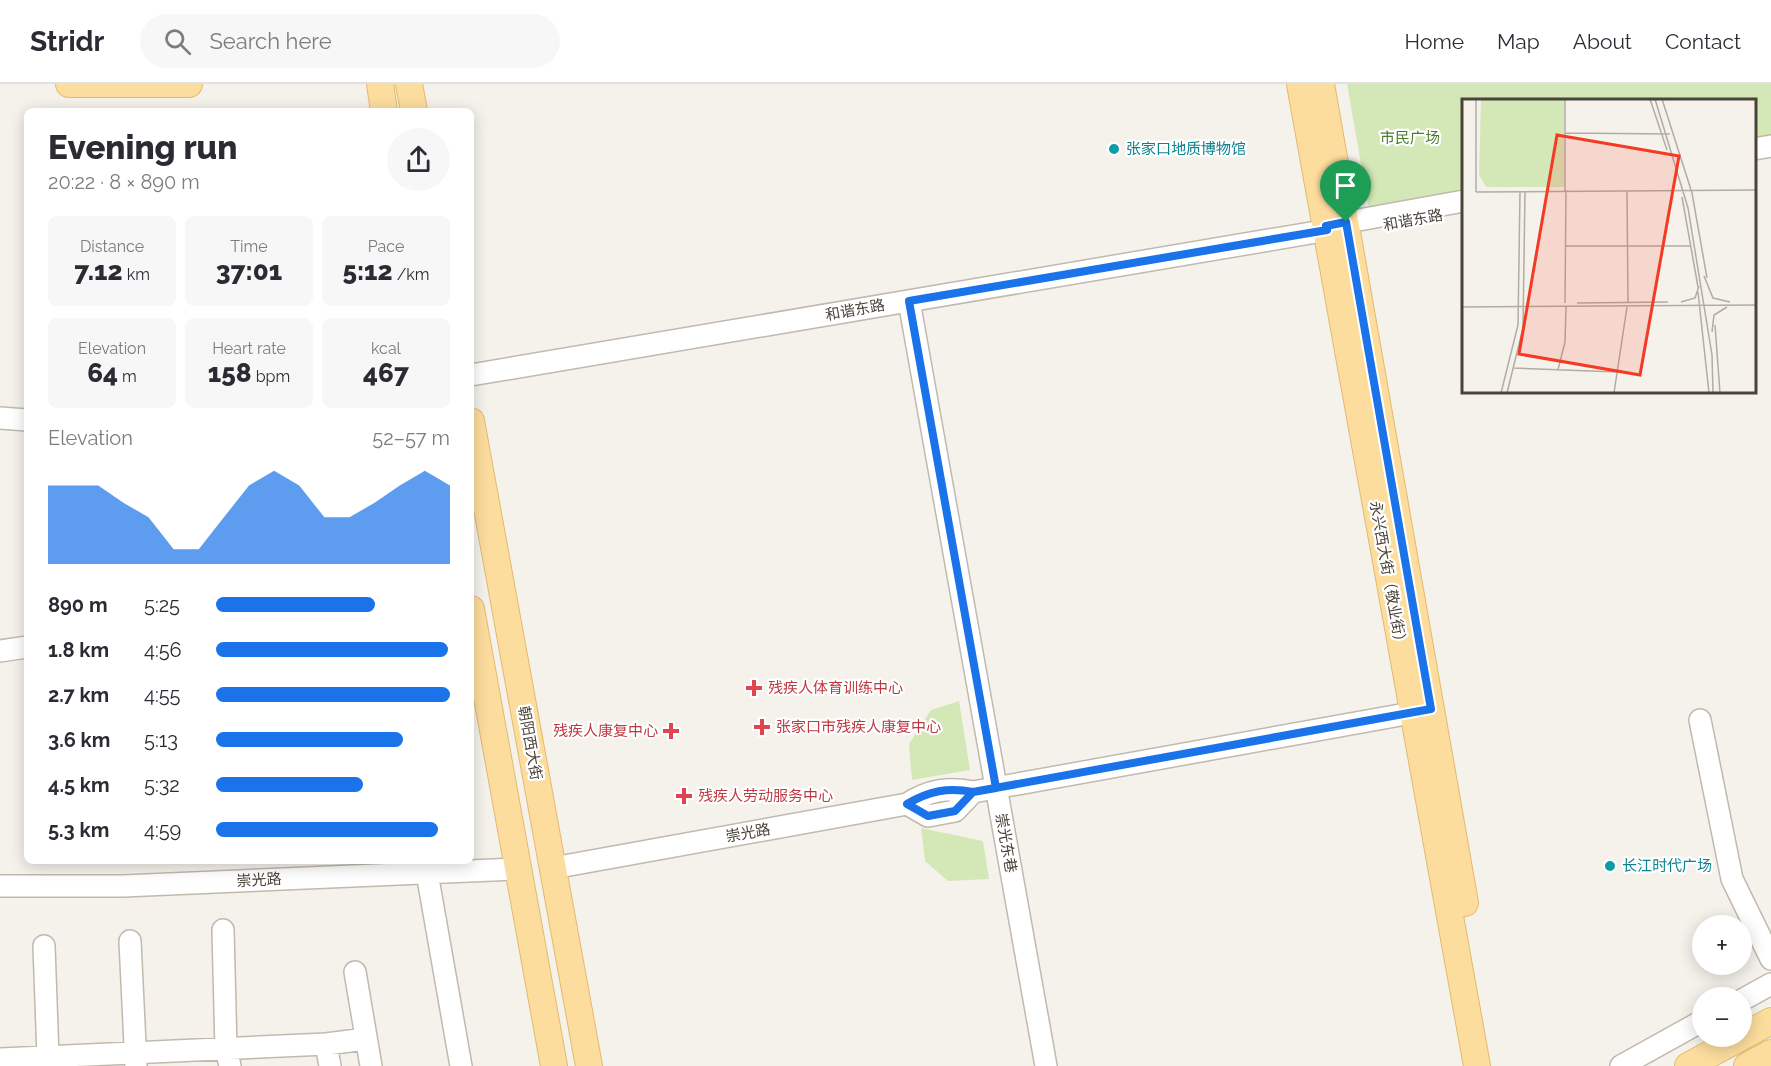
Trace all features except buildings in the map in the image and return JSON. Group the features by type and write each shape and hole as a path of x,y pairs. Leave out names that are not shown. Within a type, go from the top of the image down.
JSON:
{"main road":[{"path":"69,84 189,84"},
{"path":"380,84 384,108"},
{"path":"409,84 413,108"},
{"name":"永兴西大街（敬业街）","path":"1300,84 1337,229"},
{"name":"永兴西大街（敬业街）","path":"1320,84 1337,229 1422,711 1477,1066"},
{"name":"朝阳西大街","path":"474,437 589,1066"},
{"path":"474,626 555,1066"},
{"name":"永兴西大街（敬业街）","path":"1422,711 1494,1066"},
{"path":"1688,1066 1771,1021"},
{"path":"1747,1066 1771,1053"}],"street":[{"path":"1756,149 1771,146"},
{"path":"1756,161 1771,158"},
{"name":"和谐东路","path":"1337,229 1462,201"},
{"name":"和谐东路","path":"474,374 1337,229 1462,212"},
{"name":"崇光东巷","path":"909,301 1046,1066"},
{"path":"0,418 24,420"},
{"path":"0,651 24,647"},
{"name":"崇光路","path":"553,868 907,804 925,793 953,788 973,792 1422,711"},
{"path":"1700,720 1732,879 1771,959"},
{"name":"崇光路","path":"0,886 123,886 325,869 427,873 517,869"},
{"path":"427,873 461,1066"},
{"path":"224,930 228,1057"},
{"path":"130,941 135,1059"},
{"path":"44,946 48,1057"},
{"path":"355,972 371,1066"},
{"path":"1752,994 1771,984"},
{"path":"1621,1066 1692,1027"},
{"path":"0,1059 228,1057 366,1039"},
{"path":"326,1044 330,1066"}],"green space":[{"name":"市民广场","path":"1347,84 1771,84 1771,139 1756,142 1756,99 1462,99 1462,192 1369,210"},
{"path":"959,701 970,770 912,780 909,744 931,710"},
{"path":"921,828 983,841 989,879 948,881 925,861"}],"place":[{"name":"张家口地质博物馆","path":"1114,149"},
{"name":"残疾人体育训练中心","path":"754,688"},
{"name":"张家口市残疾人康复中心","path":"762,727"},
{"name":"残疾人康复中心","path":"671,731"},
{"name":"残疾人劳动服务中心","path":"684,796"},
{"name":"长江时代广场","path":"1610,866"}],"route":[{"path":"1346,222 1326,226 1327,230 909,301 996,788 973,792 955,811 928,816 907,804 925,793 953,788 973,792 1431,709 1346,222"}]}
